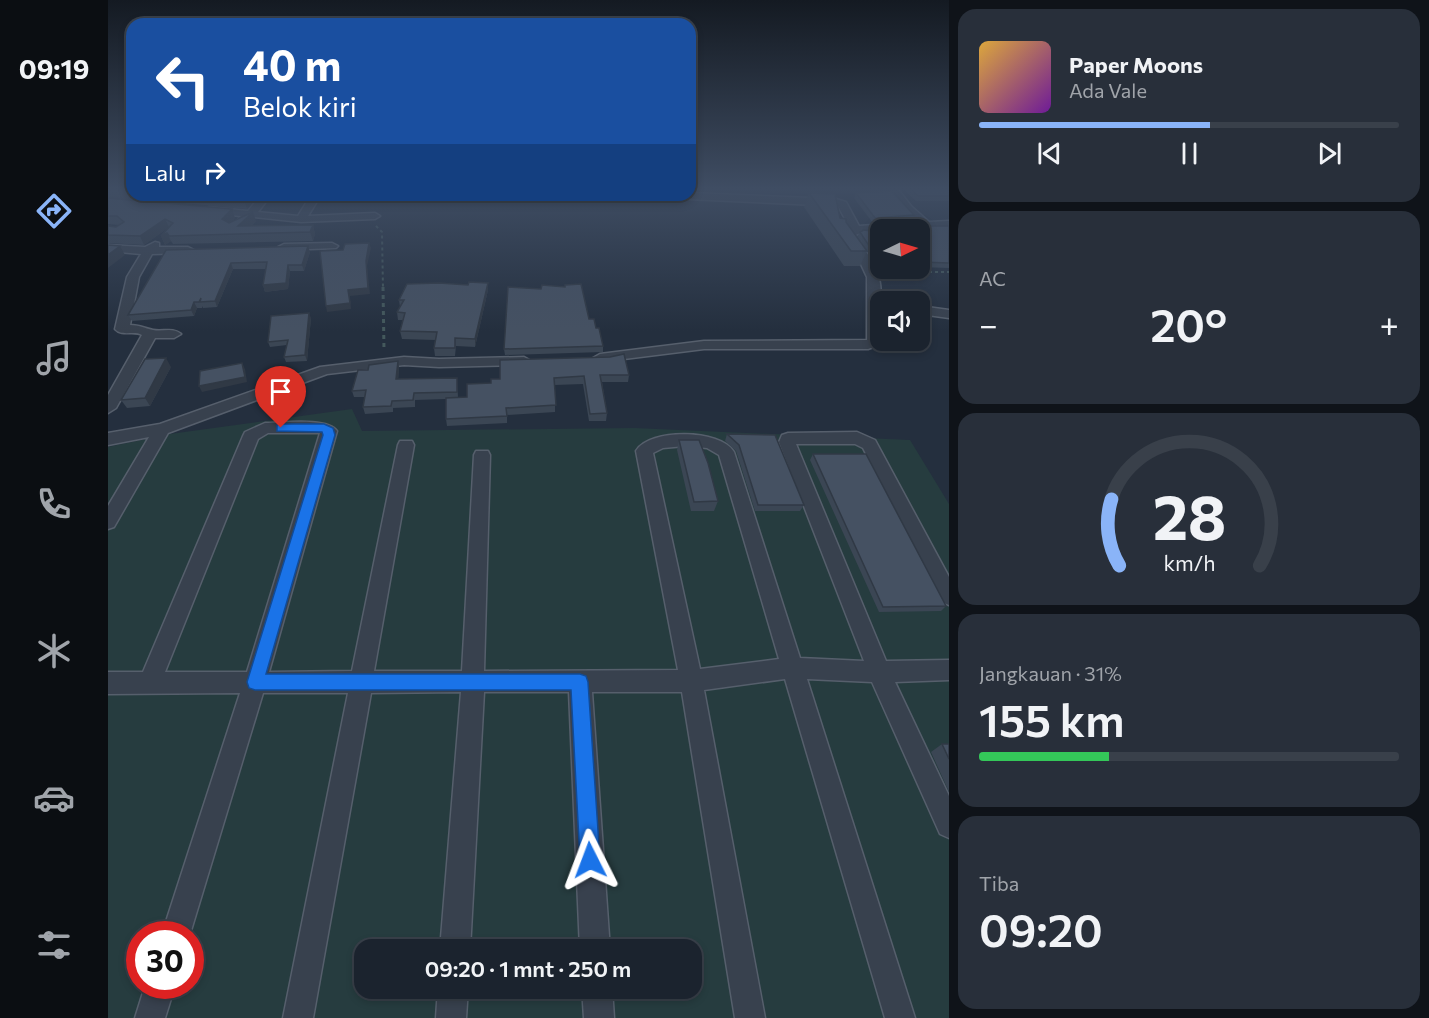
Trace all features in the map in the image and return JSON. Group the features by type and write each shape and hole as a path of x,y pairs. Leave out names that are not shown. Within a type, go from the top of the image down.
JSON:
{"street":[{"path":"848,236 870,269"},
{"path":"163,238 148,252 133,277 121,326 122,329 141,330 150,334 174,334"},
{"path":"275,248 332,246"},
{"path":"108,248 148,252 196,250"},
{"path":"930,311 949,314"},
{"path":"108,408 150,334"},
{"path":"587,359 704,345 870,344"},
{"path":"108,439 162,429 325,370 384,362 544,361"},
{"path":"150,682 251,436 265,429 324,428 329,431 255,682 180,921"},
{"path":"108,522 162,429"},
{"path":"949,596 869,444 857,438 788,439 787,442 879,672 949,825"},
{"path":"750,1018 691,681 644,451 650,445 673,441 706,442 721,446 726,452 900,1018"},
{"path":"298,1018 363,682 405,445"},
{"path":"456,939 473,682 482,455"},
{"path":"108,683 691,681 793,668 879,672 949,670"},
{"path":"580,682 594,939"},
{"path":"150,1018 156,999"},
{"path":"451,1018 452,999"},
{"path":"598,999 599,1018"}],"path":[{"path":"382,236 384,362"},
{"path":"930,272 949,272"}],"green space":[{"path":"352,409 362,431 634,428 910,440 949,504 949,1018 108,1018 108,447 170,434"}],"building":[{"path":"840,236 856,236 867,251 851,251"},
{"path":"862,236 870,236 870,247"},
{"path":"930,236 949,236 949,263 930,262"},
{"path":"369,243 366,261 368,288 348,290 350,303 326,306 320,251 343,250 345,244"},
{"path":"108,245 120,246 108,255"},
{"path":"308,246 302,265 288,265 286,283 263,285 267,262 231,263 215,301 200,302 201,298 199,302 194,302 191,310 128,315 166,250"},
{"path":"469,282 488,283 475,339 455,338 455,348 434,348 437,332 400,331 405,313 397,312 404,300 399,300 407,284 468,285"},
{"path":"581,284 589,319 594,319 596,328 599,328 603,346 504,349 508,287 541,289 542,285 565,287 565,285"},
{"path":"309,313 305,355 284,357 288,340 268,342 271,316"},
{"path":"624,354 629,375 600,375 607,413 590,414 584,376 554,378 556,405 506,408 507,416 446,419 446,398 467,397 467,384 491,383 491,379 500,379 500,360 610,357"},
{"path":"166,358 145,398 121,400 145,359"},
{"path":"398,361 396,379 457,378 457,392 414,393 413,400 392,401 391,406 363,407 366,390 352,391 358,370 368,370 369,365"},
{"path":"242,363 245,377 199,386 200,371"},
{"path":"727,434 775,435 804,505 758,505 739,445"},
{"path":"679,440 699,440 718,501 694,502"},
{"path":"813,454 866,454 946,606 883,607"},
{"path":"942,744 949,744 949,759"}],"route":[{"path":"281,428 324,428 329,431 329,435 255,682 580,682 590,860"}]}
